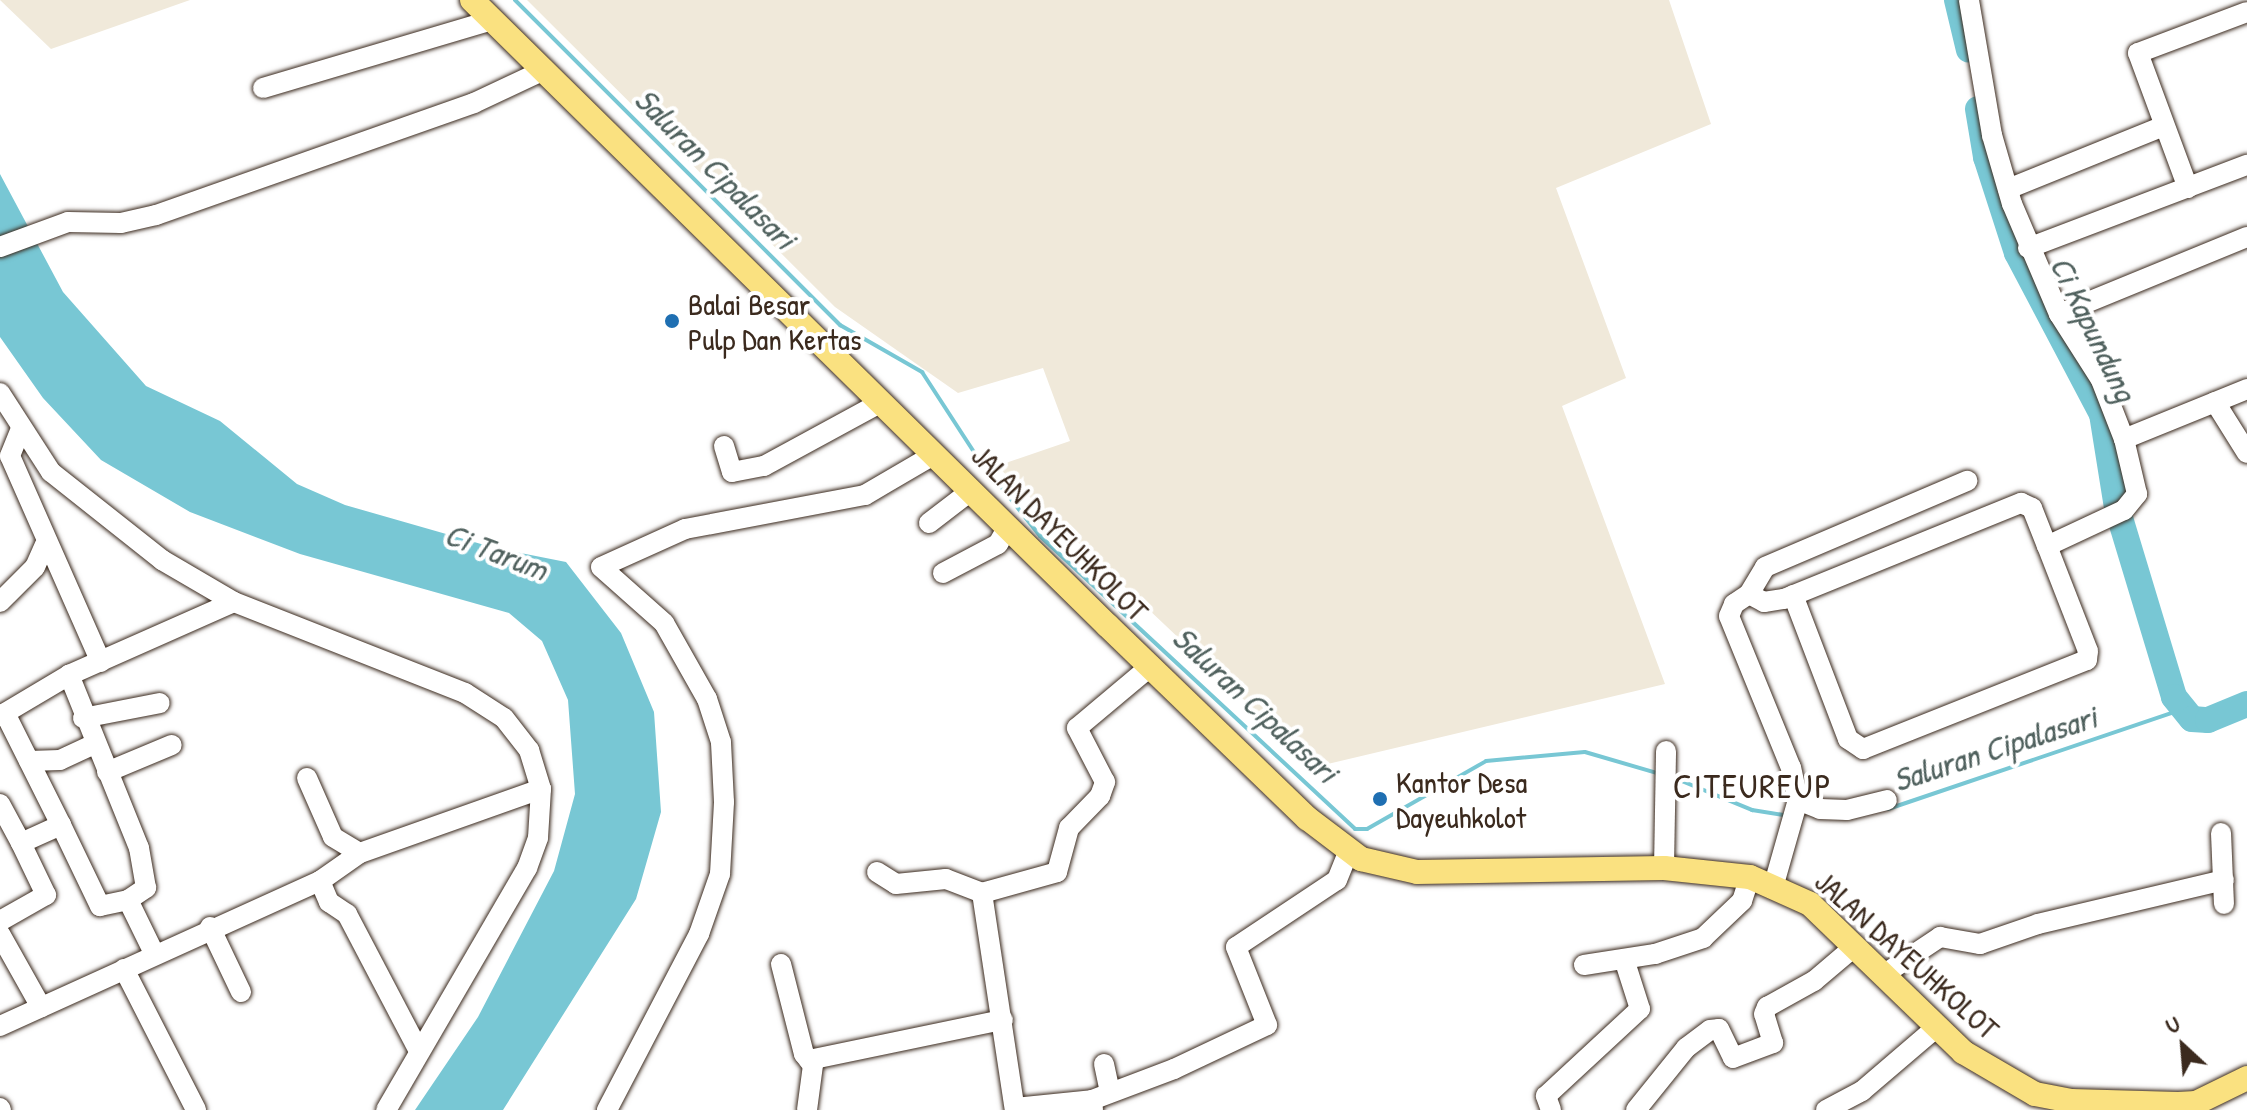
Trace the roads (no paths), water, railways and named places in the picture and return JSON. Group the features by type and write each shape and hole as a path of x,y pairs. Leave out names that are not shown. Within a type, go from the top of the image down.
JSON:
{"main road":[{"name":"JALAN DAYEUHKOLOT","path":"472,0 1307,818 1361,859 1417,872 1664,868 1750,877 1774,884 1810,904 1937,1027 1984,1067 2033,1102 2197,1106 2247,1078"}],"street":[{"path":"1969,0 1992,135 2028,248 2059,314 2101,380 2124,439 2137,494 2116,514 2047,546"},
{"path":"2188,188 2138,53 2247,12"},
{"path":"263,88 492,20"},
{"path":"0,247 81,220 121,223 156,215 474,103 544,70"},
{"path":"2008,189 2164,126"},
{"path":"2028,248 2247,165"},
{"path":"2059,314 2247,237"},
{"path":"2124,439 2247,389"},
{"path":"0,393 20,431 51,472 118,530 234,602 465,693 504,718 519,734 541,789 538,838 527,868 386,1110"},
{"path":"724,446 732,472 764,466 882,402"},
{"path":"2215,402 2247,453"},
{"path":"20,431 10,456 45,545 77,601 101,662"},
{"path":"607,1110 699,934 720,874 720,734 669,631 605,576 603,563 685,529 865,495 935,454"},
{"path":"1774,884 1795,809 1791,768 1729,616 1730,609 1749,594 1765,567 1967,481"},
{"path":"929,523 972,490"},
{"path":"1749,594 1772,603 2021,503 2032,508 2088,651 2087,660 1863,749 1848,739 1793,595"},
{"path":"943,573 998,544 1008,527"},
{"path":"0,602 35,567 45,545"},
{"path":"69,675 83,718 142,860 146,888 128,900 105,908 98,904 29,761 2,715 69,675 234,602"},
{"path":"877,872 896,884 946,879 982,893 1059,870 1069,828 1100,796 1105,782 1077,728 1151,666"},
{"path":"83,718 160,703"},
{"path":"29,761 60,760 94,744"},
{"path":"107,772 172,745"},
{"path":"1664,868 1666,767"},
{"path":"307,778 333,837 360,853"},
{"path":"0,1026 210,927 320,881 360,853 541,789"},
{"path":"1795,809 1847,810 1887,800"},
{"path":"0,804 46,895 0,921"},
{"path":"21,843 61,825"},
{"path":"2221,833 2224,904"},
{"path":"982,893 1015,1109 1098,1100 1174,1069 1267,1025 1236,947 1337,880 1349,851"},
{"path":"1584,965 1685,947 1703,938 1742,901 1750,877"},
{"path":"1883,975 1940,937 1980,944 2038,924 2224,880"},
{"path":"320,881 329,902 347,914 419,1051"},
{"path":"128,900 155,955"},
{"path":"210,927 241,992"},
{"path":"0,934 41,1007"},
{"path":"1636,1110 1686,1048 1710,1030 1717,1027 1733,1058 1773,1043 1764,1014 1767,1007 1822,976 1854,947"},
{"path":"1551,1110 1546,1096 1640,1009 1624,959"},
{"path":"781,964 809,1060 807,1110"},
{"path":"124,969 196,1110"},
{"path":"809,1060 1003,1020"},
{"path":"1826,1110 1862,1091 1937,1027"},
{"path":"1098,1100 1104,1064"}],"water":[{"name":"Ci Tarum","path":"0,174 63,292 146,386 220,421 297,484 345,505 495,548 566,562 621,633 654,712 661,812 636,899 503,1110 415,1110 478,1017 554,871 575,794 568,700 542,641 509,613 300,554 190,512 101,460 43,398 0,337"}],"waterway":[{"name":"Saluran Cipalasari","path":"515,0 840,325 922,372 976,455 1040,536 1355,829 1367,829 1486,761 1585,752 1660,774"},
{"name":"Ci Kapundung","path":"1957,0 1969,50"},
{"name":"Ci Kapundung","path":"1978,109 1986,157 2017,253 2102,414 2117,508 2174,697 2192,719 2208,720 2247,704"},
{"name":"Saluran Cipalasari","path":"1888,809 2181,710"},
{"name":"Saluran Cipalasari","path":"1672,777 1752,810 1788,816"}],"place":[{"name":"Balai Besar Pulp Dan Kertas","path":"672,321"},
{"name":"Kantor Desa Dayeuhkolot","path":"1380,799"}],"district":[{"name":"CITEUREUP","path":"1753,787"}]}
